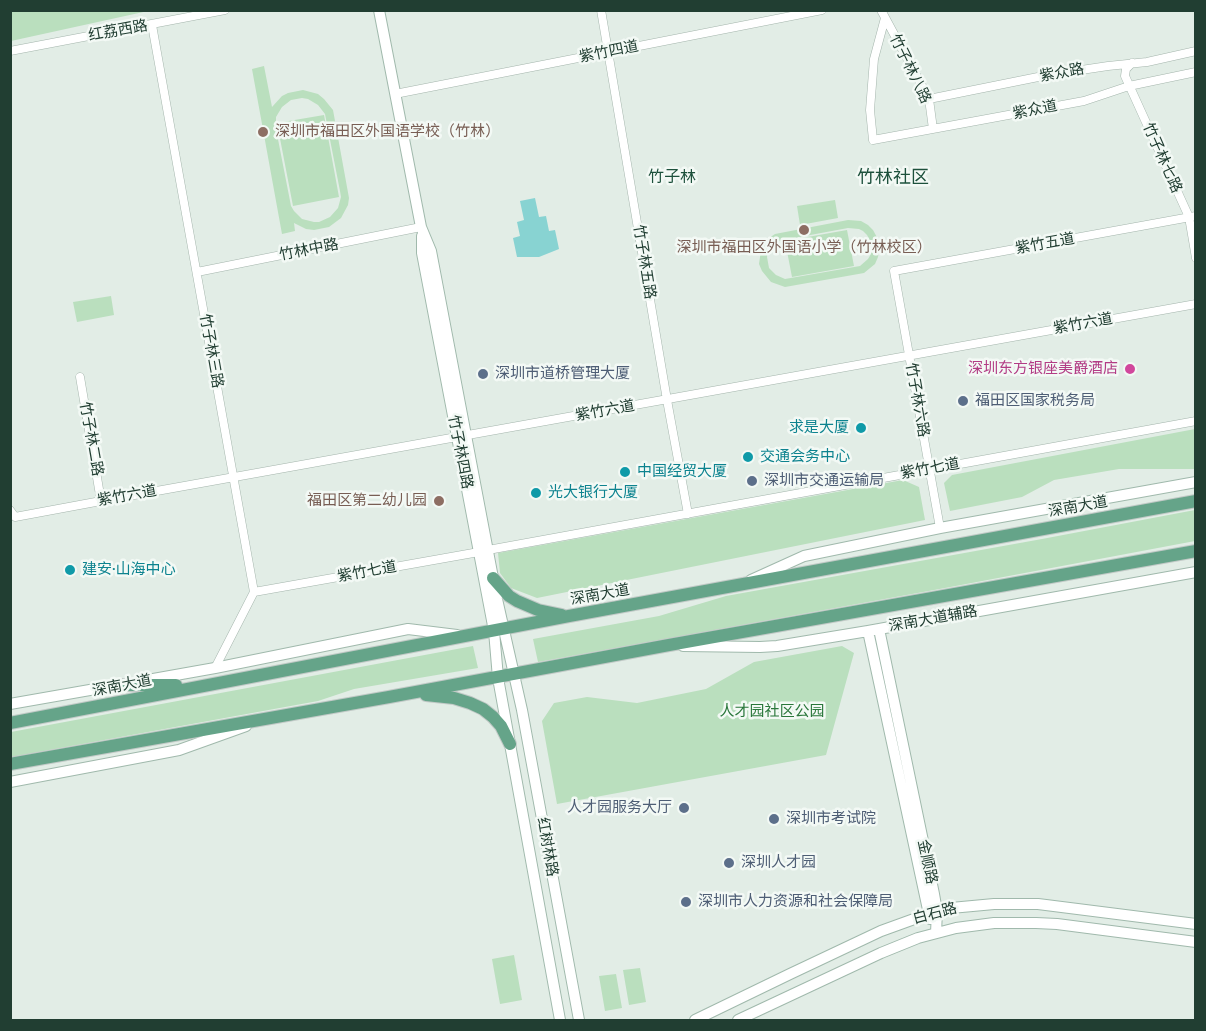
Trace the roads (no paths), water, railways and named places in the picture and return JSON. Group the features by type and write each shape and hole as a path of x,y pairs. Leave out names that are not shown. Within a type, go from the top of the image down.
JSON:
{"main road":[{"name":"竹子林四路","path":"379,10 422,227 431,251 462,437 499,630 514,675"},
{"path":"740,585 804,556 940,528 1196,482"},
{"name":"深南大道","path":"10,723 569,616 1196,501"},
{"name":"竹子林四路","path":"483,551 493,578 499,630 498,678"},
{"path":"10,764 1196,551"},
{"name":"深南大道辅路","path":"669,645 777,646 1196,572"},
{"path":"493,578 509,596 517,601 538,610 569,616"},
{"path":"10,704 215,668 408,630 467,636"},
{"name":"金顺路","path":"873,630 936,933"},
{"name":"红树林路","path":"514,675 580,1018"},
{"name":"红树林路","path":"498,678 560,1020"},
{"path":"117,686 204,685"},
{"path":"389,697 435,695 470,703 493,717 501,726 510,744"},
{"path":"10,782 180,750 272,718"},
{"name":"白石路","path":"695,1020 863,939 932,913 973,905 1017,903 1046,905 1196,924"},
{"name":"白石路","path":"738,1020 881,952 918,938 974,925 1057,924 1196,942"}],"street":[{"name":"红荔西路","path":"10,51 225,10"},
{"name":"竹子林五路","path":"601,10 688,514"},
{"name":"紫竹四道","path":"395,94 822,10"},
{"name":"竹子林八路","path":"883,14 929,99 933,129"},
{"name":"紫众道","path":"883,14 874,59 870,110 873,140 1084,101 1129,86 1196,72"},
{"name":"竹子林三路","path":"152,25 254,592"},
{"name":"紫众路","path":"929,99 1048,75 1147,62 1196,51"},
{"path":"1129,86 1125,76 1126,69 1132,63"},
{"name":"竹子林七路","path":"1129,86 1192,217 1196,258"},
{"name":"紫竹五道","path":"894,271 1192,217"},
{"name":"竹林中路","path":"197,272 422,227"},
{"name":"竹子林六路","path":"894,271 940,528"},
{"name":"紫竹六道","path":"13,514 234,478 1196,304"},
{"name":"竹子林二路","path":"80,377 101,501"},
{"name":"紫竹七道","path":"254,592 1196,421"},
{"path":"215,668 254,592"}],"water":[{"path":"535,198 539,217 546,216 549,231 555,230 559,249 539,257 517,257 513,238 520,236 517,222 524,220 520,201"}],"place":[{"name":"深圳市福田区外国语学校（竹林）","path":"263,132"},
{"name":"深圳市福田区外国语小学（竹林校区）","path":"804,230"},
{"name":"深圳东方银座美爵酒店","path":"1130,369"},
{"name":"深圳市道桥管理大厦","path":"483,374"},
{"name":"福田区国家税务局","path":"963,401"},
{"name":"求是大厦","path":"861,428"},
{"name":"交通会务中心","path":"748,457"},
{"name":"中国经贸大厦","path":"625,472"},
{"name":"深圳市交通运输局","path":"752,481"},
{"name":"光大银行大厦","path":"536,493"},
{"name":"福田区第二幼儿园","path":"439,501"},
{"name":"建安·山海中心","path":"70,570"},
{"name":"人才园服务大厅","path":"684,808"},
{"name":"深圳市考试院","path":"774,819"},
{"name":"深圳人才园","path":"729,863"},
{"name":"深圳市人力资源和社会保障局","path":"686,902"}],"district":[{"name":"竹子林","path":"672,178"},
{"name":"竹林社区","path":"893,178"}],"park label":[{"name":"人才园社区公园","path":"772,712"}]}
